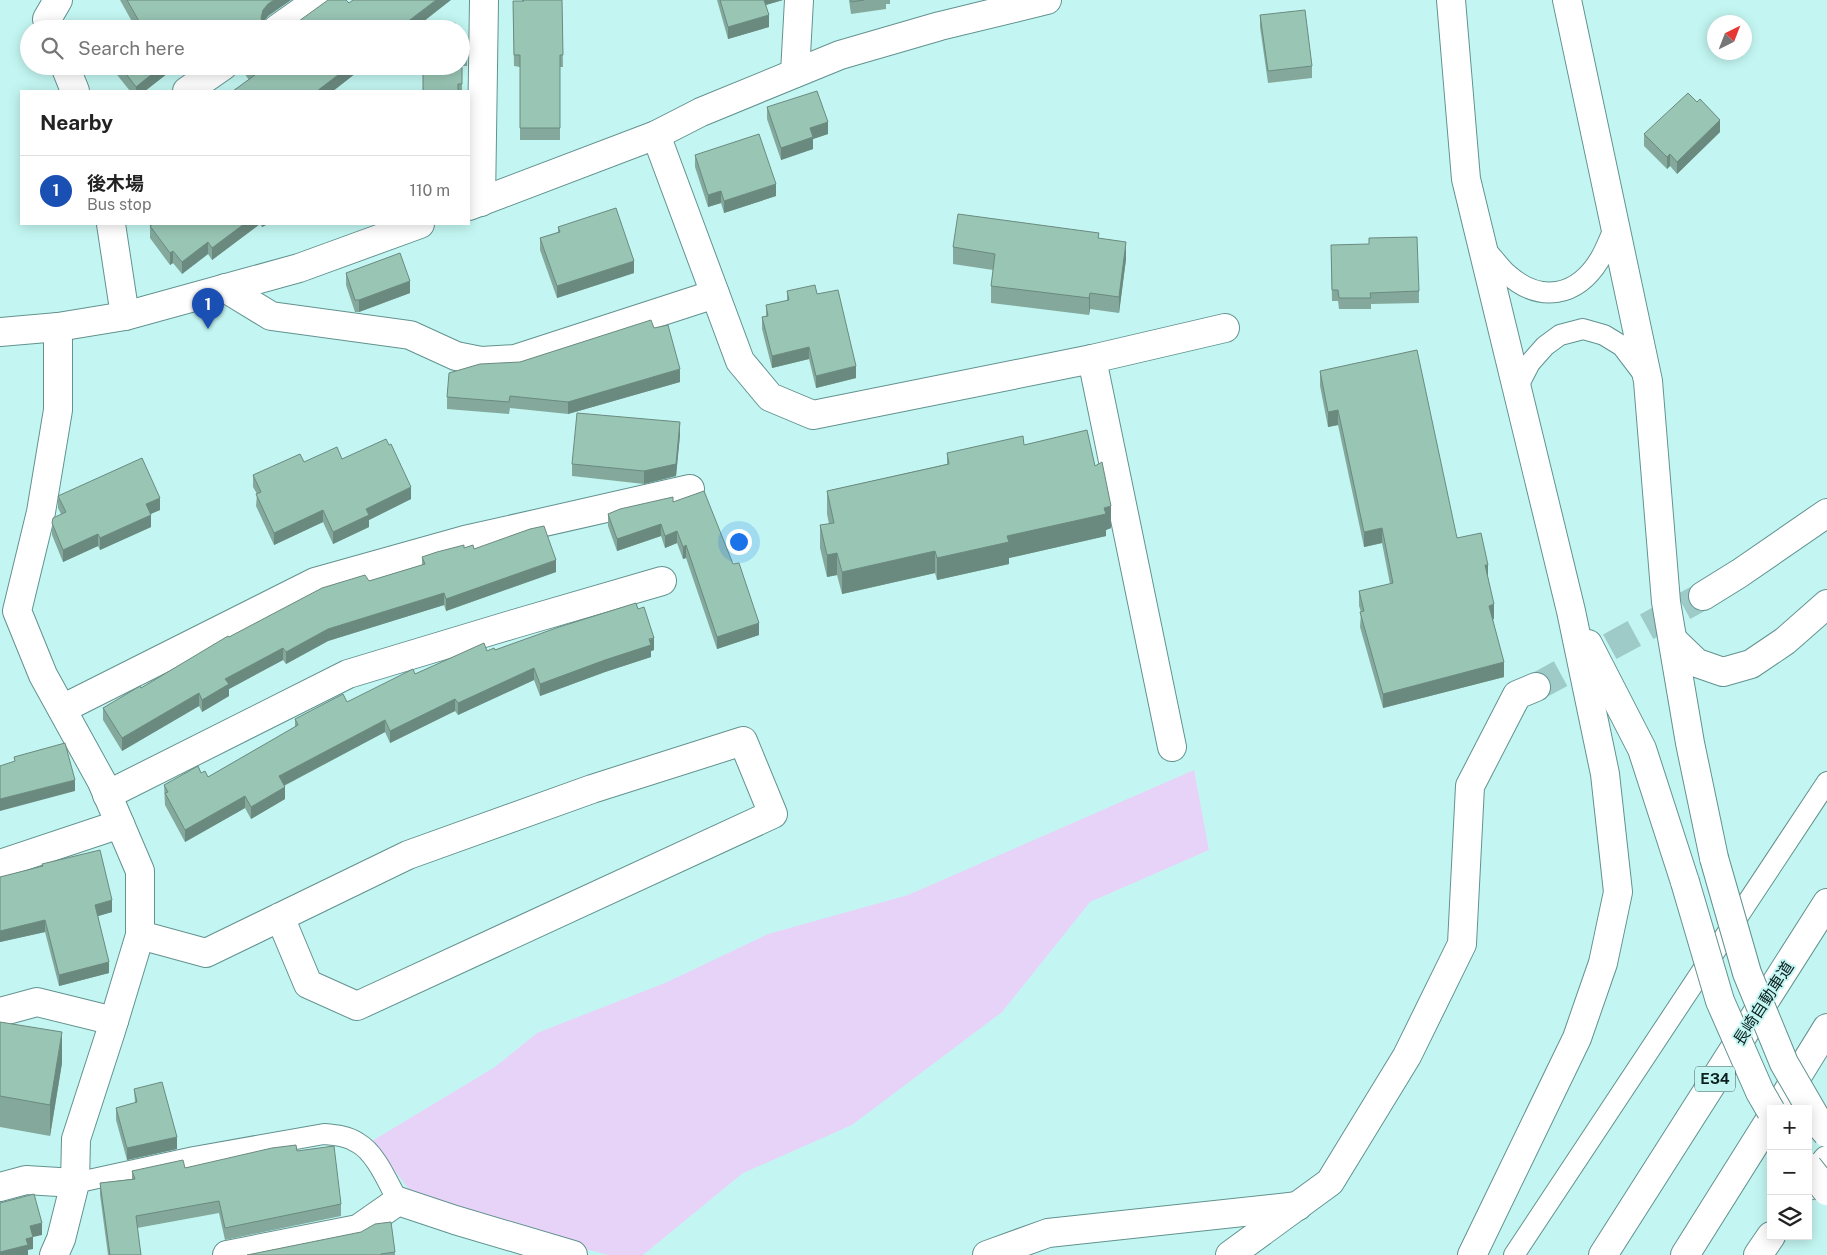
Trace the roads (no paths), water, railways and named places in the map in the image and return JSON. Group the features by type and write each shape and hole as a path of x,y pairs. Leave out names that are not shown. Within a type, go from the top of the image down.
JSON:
{"main road":[{"path":"47,20 58,0"},
{"path":"289,20 318,0"},
{"path":"484,0 475,204 656,135 701,112 840,55 940,26 1047,0"},
{"path":"795,73 799,0"},
{"path":"1451,0 1466,179 1571,611 1605,774 1618,892 1603,964 1577,1038 1472,1255"},
{"path":"1567,0 1648,381 1666,602 1690,742 1714,858 1750,982 1784,1063 1820,1125 1827,1133"},
{"path":"69,75 75,90"},
{"path":"188,90 210,75"},
{"path":"656,135 740,361 770,397 813,415 1092,360 1225,328"},
{"path":"111,225 125,316"},
{"path":"0,332 125,316 299,268 417,225"},
{"path":"225,288 271,316 410,335 456,356 481,361 515,359 715,294"},
{"path":"54,1255 61,1239 75,1183 76,1139 140,935 140,871 102,782 43,675 10,622 17,611 40,512 58,410 58,326"},
{"path":"1092,360 1172,746"},
{"path":"62,709 315,582 466,540 690,488"},
{"path":"1703,596 1827,513"},
{"path":"107,796 348,674 662,581"},
{"path":"1673,640 1697,663 1722,672 1751,664 1785,641 1827,604"},
{"path":"1571,611 1642,749 1685,882 1720,1001 1768,1105"},
{"path":"1230,1255 1300,1206 1330,1182 1407,1056 1462,944 1470,786 1517,695 1536,687"},
{"path":"140,935 206,953 280,917 408,855 592,789 743,741 773,814 356,1006 308,984 280,917"},
{"path":"0,864 120,824"},
{"name":"長崎自動車道","path":"1603,1255 1827,903"},
{"path":"0,1012 37,1002 114,1021"},
{"path":"1779,1105 1827,1028"},
{"path":"1685,1255 1767,1124"},
{"path":"1812,1181 1827,1160"},
{"path":"1812,1172 1827,1191"},
{"path":"0,1187 26,1180 75,1183"},
{"path":"227,1255 358,1230 398,1201 573,1255"},
{"path":"987,1255 1048,1233 1300,1206"},
{"path":"1758,1255 1768,1240"}],"lane":[{"path":"1481,244 1507,274 1524,285 1541,292 1560,292 1576,286 1589,274 1600,259 1615,227"},
{"path":"1517,388 1530,363 1545,346 1560,335 1582,329 1604,335 1622,346 1648,381"},
{"path":"1514,1255 1827,782"},
{"path":"75,1183 194,1157 324,1134 342,1136 358,1142 384,1173 398,1201"}],"tunnel":[{"path":"1536,687 1703,596"}],"place":[{"name":"後木場","path":"208,329"}]}
